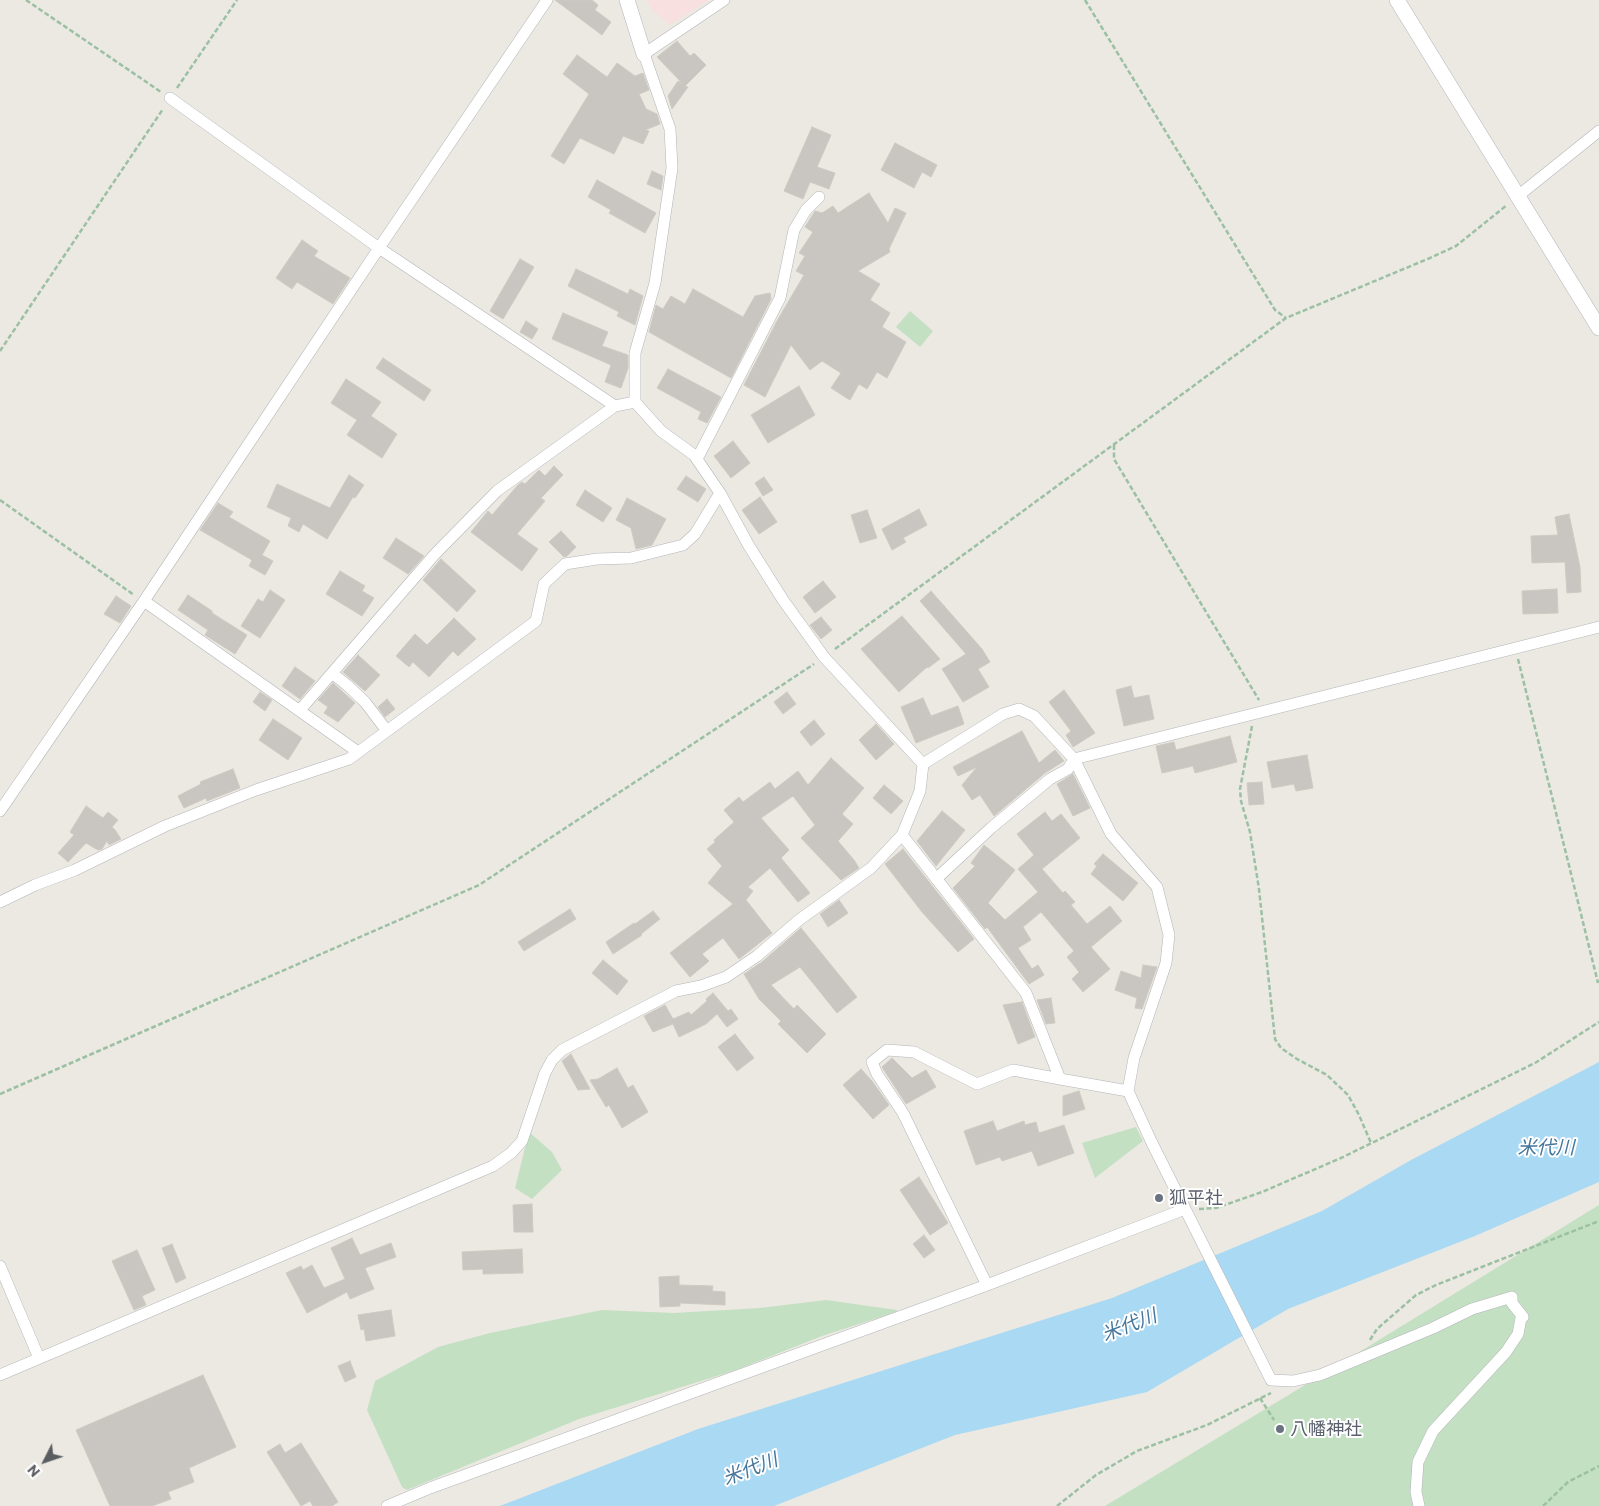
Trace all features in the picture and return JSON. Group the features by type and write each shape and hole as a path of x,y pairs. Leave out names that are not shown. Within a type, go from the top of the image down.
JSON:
{"street":[{"path":"0,811 144,601 547,0"},
{"path":"0,1375 493,1166 511,1153 522,1141 544,1073 552,1060 562,1050 676,991 701,986 726,977 757,956 799,920 871,868 902,835 920,791 923,764 824,656 783,600 749,546 720,493 697,458 661,431 635,402 635,353 655,283 672,168 670,129 627,0"},
{"path":"644,54 724,0"},
{"path":"1397,0 1599,328"},
{"path":"170,98 379,248 615,406"},
{"path":"1518,196 1599,131"},
{"path":"697,458 780,298 794,230 806,210 819,197"},
{"path":"300,710 434,554 497,491 615,406 635,402"},
{"path":"0,902 35,885 75,870 165,826 256,790 349,759 536,621 544,584 565,564 597,559 631,558 683,545 696,534 720,493"},
{"path":"144,601 358,752"},
{"path":"936,879 991,828 1043,785 1068,769 1074,759 1599,627"},
{"path":"332,673 365,702 387,731"},
{"path":"923,764 1002,714 1019,709 1034,716 1074,759 1110,834 1157,887 1169,935 1166,963 1134,1058 1128,1091 1271,1380 1293,1381 1320,1375 1433,1328 1472,1309 1512,1297 1512,1303 1524,1316 1521,1318 1518,1334 1506,1352 1433,1431 1418,1462 1416,1492 1419,1506"},
{"path":"902,835 1026,993 1060,1079"},
{"path":"987,1286 903,1114 876,1074 872,1062 887,1050 914,1052 977,1084 1013,1070 1128,1091"},
{"path":"387,1506 430,1488 987,1286 1185,1209"},
{"path":"0,1266 39,1358"}],"path":[{"path":"26,0 170,98"},
{"path":"0,351 237,0"},
{"path":"1085,0 1276,310 1286,318"},
{"path":"0,1094 479,885 824,656 1286,318 1456,246 1518,196"},
{"path":"1114,445 1114,459 1265,710"},
{"path":"0,500 144,601"},
{"path":"1516,648 1598,983"},
{"path":"1253,713 1240,788 1241,801 1250,832 1259,889 1275,1039 1282,1048 1297,1059 1327,1075 1348,1095 1372,1143"},
{"path":"1185,1209 1216,1208 1262,1192 1341,1158 1535,1063 1599,1022"},
{"path":"1356,1360 1377,1329 1416,1296 1436,1285 1599,1221"},
{"path":"1057,1506 1096,1475 1137,1451 1207,1425 1293,1381"},
{"path":"1260,1398 1274,1420"},
{"path":"1543,1506 1568,1482 1599,1466"}],"shaded area":[{"path":"647,0 709,0 670,25 651,9"}],"green space":[{"path":"910,311 933,331 920,347 896,327"},
{"path":"1136,1127 1143,1141 1095,1178 1082,1143"},
{"path":"529,1132 552,1152 562,1170 532,1199 515,1188"},
{"path":"1599,1205 1599,1506 1105,1506 1343,1362"},
{"path":"826,1300 897,1310 896,1312 822,1336 736,1370 579,1419 407,1490 402,1487 367,1410 375,1381 438,1347 490,1333 602,1310 674,1313 760,1308"}],"water":[{"name":"米代川","path":"1599,1062 1599,1182 1475,1236 1288,1309 1147,1392 955,1435 774,1506 500,1506 698,1429 1112,1298 1322,1211 1411,1160"}],"building":[{"path":"555,0 592,0 598,5 595,10 611,22 602,35"},
{"path":"677,41 690,56 694,53 706,65 685,86 688,87 672,109 668,96 678,81 683,84 657,57"},
{"path":"577,55 607,77 617,63 635,76 643,73 649,90 639,94 646,109 657,114 660,124 645,130 649,131 643,144 623,136 614,154 580,138 564,164 551,156 589,94 563,74"},
{"path":"812,127 831,135 817,167 835,173 829,189 810,182 803,199 784,191"},
{"path":"895,143 937,165 931,177 922,172 914,188 881,170"},
{"path":"652,171 663,176 661,190 647,184"},
{"path":"597,180 656,213 645,233 609,213 611,210 588,197"},
{"path":"869,193 888,223 895,208 906,213 889,249 890,252 858,271 880,284 870,300 890,313 882,327 906,342 887,378 877,372 867,389 859,384 850,400 831,388 841,373 822,361 810,370 791,345 765,397 744,385 777,321 804,275 796,271 805,256 799,253 813,232 805,227 815,211 822,213 833,206 838,213"},
{"path":"302,240 318,251 314,256 350,278 333,304 297,282 292,289 276,278"},
{"path":"520,259 534,267 503,319 490,311"},
{"path":"576,269 628,294 630,289 643,296 635,325 617,316 619,312 568,286"},
{"path":"693,289 743,317 755,296 770,293 771,299 731,378 649,332 656,305 663,309 671,296 685,304"},
{"path":"563,313 608,332 602,346 628,355 628,368 621,388 605,382 611,365 552,339"},
{"path":"526,321 538,329 532,339 520,332"},
{"path":"383,358 431,390 424,401 376,368"},
{"path":"668,369 721,397 707,423 698,419 701,412 657,388"},
{"path":"346,379 381,402 371,416 397,434 382,458 347,435 357,420 331,403"},
{"path":"799,386 815,415 768,443 751,415"},
{"path":"733,441 750,463 731,478 714,456"},
{"path":"554,466 563,475 541,498 545,501 517,534 538,549 522,571 471,532 488,511 492,515 518,485 522,482 525,484 539,470 545,476"},
{"path":"349,475 364,485 355,498 353,497 327,539 303,524 299,532 288,526 291,518 267,507 277,484 330,508"},
{"path":"686,476 706,489 698,502 677,489"},
{"path":"764,477 773,490 763,496 755,483"},
{"path":"585,490 612,508 603,522 576,505"},
{"path":"760,497 777,522 759,534 742,510"},
{"path":"627,498 666,519 652,545 636,549 631,528 616,520"},
{"path":"218,503 233,512 229,517 270,541 262,555 273,561 265,575 249,566 252,560 200,530"},
{"path":"919,509 927,525 903,538 906,542 892,550 882,529"},
{"path":"867,510 877,538 860,543 851,515"},
{"path":"1569,514 1580,567 1581,592 1567,593 1565,562 1532,563 1531,536 1558,535 1555,517"},
{"path":"561,531 576,547 564,557 549,542"},
{"path":"396,538 424,556 408,574 383,558"},
{"path":"441,559 476,591 457,612 423,580"},
{"path":"340,571 365,586 362,591 374,598 362,616 326,594"},
{"path":"823,581 836,597 815,613 803,597"},
{"path":"1557,589 1558,613 1523,614 1522,591"},
{"path":"270,590 285,600 260,638 241,626 258,599 263,602"},
{"path":"931,591 982,649 990,662 978,669 989,687 963,702 942,669 966,654 920,601"},
{"path":"188,595 247,635 235,654 205,635 208,630 178,610"},
{"path":"116,596 131,606 120,623 104,614"},
{"path":"902,616 940,659 927,667 899,692 861,649"},
{"path":"821,617 832,630 821,639 810,625"},
{"path":"454,618 476,639 458,656 453,651 429,677 413,662 409,667 396,656 415,634 427,645"},
{"path":"358,655 380,675 365,691 343,672"},
{"path":"295,667 315,681 300,699 282,686"},
{"path":"333,683 355,703 338,722 324,713 328,707 318,700"},
{"path":"1131,686 1134,698 1149,695 1154,719 1124,726 1116,690"},
{"path":"1064,690 1095,733 1073,747 1066,735 1071,731 1049,702"},
{"path":"260,692 272,700 265,711 253,702"},
{"path":"787,692 796,704 783,714 774,702"},
{"path":"923,698 931,716 958,706 964,724 916,743 901,707"},
{"path":"387,699 395,709 385,717 378,707"},
{"path":"273,719 302,738 288,760 259,740"},
{"path":"814,720 825,734 811,746 800,732"},
{"path":"876,724 894,744 876,760 859,740"},
{"path":"1022,731 1039,763 1055,750 1064,761 1045,773 994,816 980,795 972,800 962,785 977,767 958,776 953,767"},
{"path":"1230,736 1237,762 1195,773 1193,766 1162,773 1156,746 1174,742 1176,750"},
{"path":"1307,755 1313,788 1296,791 1294,784 1272,788 1267,762"},
{"path":"831,758 864,788 842,814 853,824 838,841 859,868 841,880 801,838 815,825 793,796 761,818 789,850 781,858 810,893 798,902 770,868 748,887 753,891 746,900 772,933 739,959 723,938 702,954 709,961 690,977 670,953 733,904 708,883 722,866 707,849 734,822 724,810 739,797 743,802 770,782 775,789 798,771 808,785"},
{"path":"233,769 240,788 207,801 206,798 184,808 178,796 201,784 200,782"},
{"path":"1073,774 1090,808 1073,816 1057,784"},
{"path":"1262,782 1264,804 1249,805 1247,783"},
{"path":"884,785 903,801 891,814 873,798"},
{"path":"86,806 103,818 108,812 118,820 112,827 121,839 109,845 107,841 102,849 98,850 86,843 68,862 58,853 74,835 70,832"},
{"path":"942,811 965,830 936,866 917,841"},
{"path":"1045,812 1052,821 1061,814 1080,838 1042,869 1063,893 1065,891 1075,902 1071,905 1087,924 1110,906 1122,921 1091,947 1110,969 1083,992 1072,979 1079,972 1067,957 1074,951 1041,912 1023,927 1031,940 1018,948 1032,969 1038,965 1044,975 1029,984 987,927 985,929 953,888 975,866 971,863 984,845 1015,870 988,903 1005,920 1038,892 1018,869 1034,855 1017,834"},
{"path":"903,849 974,939 958,952 922,912 885,864"},
{"path":"1103,854 1138,883 1123,901 1091,874 1097,866 1094,864"},
{"path":"839,900 848,913 828,927 820,914"},
{"path":"570,909 576,919 524,951 518,942"},
{"path":"653,911 660,919 642,935 613,954 606,942"},
{"path":"801,928 857,997 837,1013 800,967 771,985 794,1009 797,1005 826,1034 807,1053 778,1024 781,1021 759,999 744,974 762,962"},
{"path":"603,960 628,981 617,995 592,973"},
{"path":"1143,965 1157,967 1142,1009 1135,1008 1137,998 1115,990 1121,971 1141,978"},
{"path":"713,993 728,1011 731,1009 738,1019 727,1027 717,1014 706,1024 679,1037 673,1024 653,1032 644,1016 665,1005 673,1019 689,1012 691,1015"},
{"path":"1051,998 1055,1023 1046,1024 1037,1000"},
{"path":"1022,1002 1035,1037 1018,1044 1003,1005"},
{"path":"735,1034 754,1058 737,1071 718,1047"},
{"path":"571,1054 590,1089 578,1090 562,1061"},
{"path":"892,1058 912,1078 926,1070 936,1087 906,1104 882,1067"},
{"path":"617,1068 628,1088 633,1085 648,1112 622,1128 609,1105 606,1107 590,1080 598,1079"},
{"path":"861,1069 889,1105 873,1119 843,1085"},
{"path":"1079,1091 1085,1109 1063,1116 1063,1096"},
{"path":"993,1121 997,1131 1024,1121 1025,1125 1036,1122 1039,1133 1064,1125 1074,1153 1038,1166 1032,1151 1002,1161 1000,1157 976,1165 964,1131"},
{"path":"919,1177 948,1223 930,1235 900,1190"},
{"path":"532,1204 533,1232 514,1232 513,1205"},
{"path":"924,1235 935,1250 924,1258 913,1244"},
{"path":"352,1238 360,1255 391,1243 396,1257 365,1268 374,1289 350,1299 347,1292 307,1313 286,1273 301,1266 303,1270 312,1265 324,1288 345,1279 331,1248"},
{"path":"172,1244 186,1278 176,1283 162,1248"},
{"path":"522,1249 523,1273 483,1274 483,1269 463,1270 462,1252"},
{"path":"137,1250 155,1290 142,1296 146,1305 134,1310 112,1261"},
{"path":"679,1276 679,1285 713,1286 712,1291 725,1292 725,1305 680,1303 680,1306 660,1307 659,1277"},
{"path":"391,1310 395,1336 366,1341 364,1329 361,1330 358,1315"},
{"path":"350,1361 356,1377 345,1382 338,1366"},
{"path":"203,1375 236,1447 189,1468 194,1482 168,1492 171,1499 152,1506 110,1506 76,1430"},
{"path":"301,1443 338,1502 332,1506 313,1506 310,1501 301,1506 267,1452 280,1444 285,1453"}],"place":[{"name":"狐平社","path":"1159,1198"},
{"name":"八幡神社","path":"1280,1429"}]}
